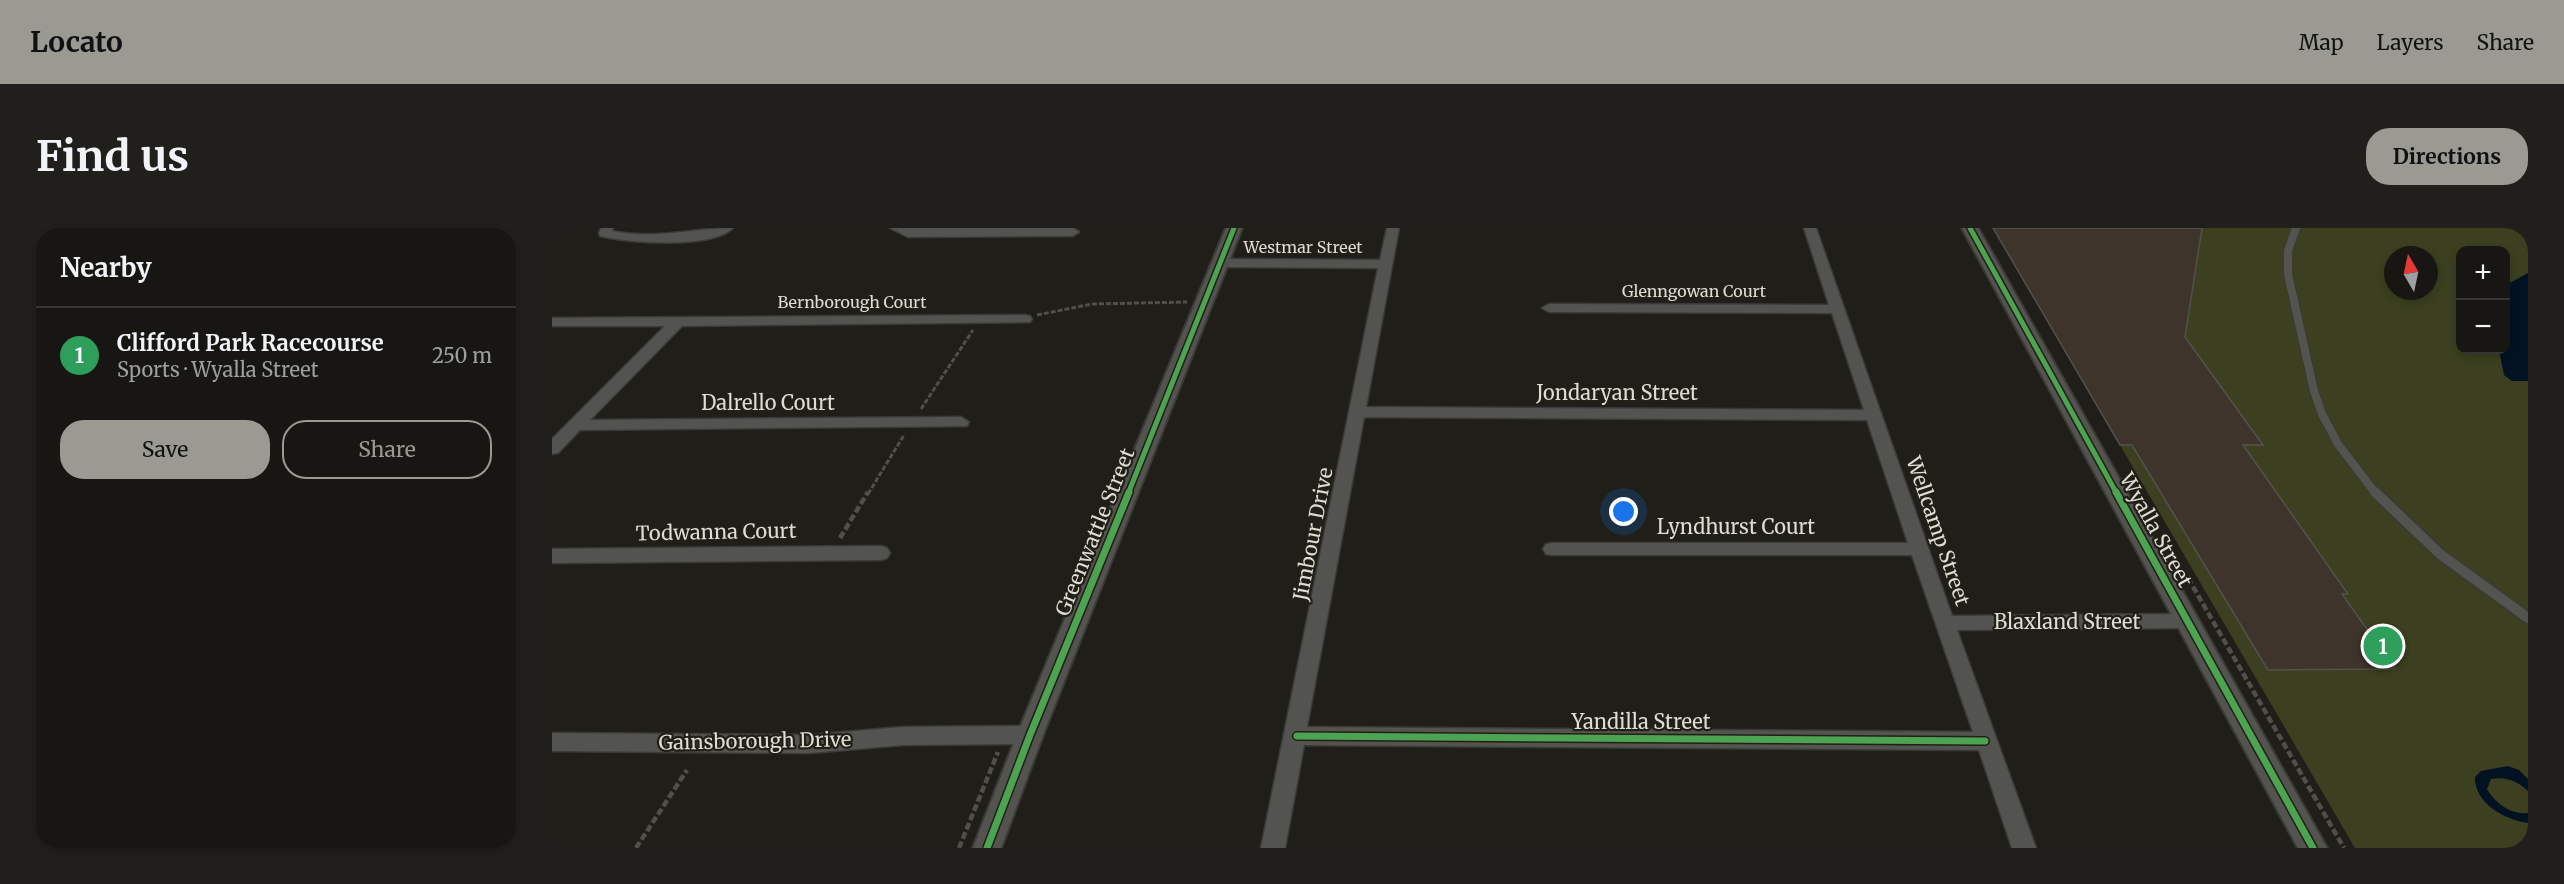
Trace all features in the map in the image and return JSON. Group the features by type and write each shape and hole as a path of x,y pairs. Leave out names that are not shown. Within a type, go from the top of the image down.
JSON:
{"street":[{"path":"607,228 605,233 618,238 698,237 718,233 727,228"},
{"path":"896,228 908,233 1073,232"},
{"name":"Greenwattle Street","path":"987,848 1030,735 1222,263 1234,228"},
{"name":"Jimbour Drive","path":"1273,848 1297,736 1393,228"},
{"name":"Wellcamp Street","path":"1810,228 1985,741 2024,848"},
{"name":"Wyalla Street","path":"1970,228 2313,848"},
{"name":"Westmar Street","path":"1222,263 1385,264"},
{"name":"Glenngowan Court","path":"1549,308 1838,309"},
{"name":"Bernborough Court","path":"552,322 1025,319"},
{"path":"552,449 678,321"},
{"name":"Jondaryan Street","path":"1359,412 1874,415"},
{"name":"Dalrello Court","path":"576,425 962,422"},
{"name":"Lyndhurst Court","path":"1552,549 1919,549"},
{"name":"Todwanna Court","path":"552,556 881,554"},
{"name":"Blaxland Street","path":"1946,623 2187,621"},
{"name":"Gainsborough Drive","path":"552,742 809,744 903,736 1030,735"},
{"name":"Yandilla Street","path":"1297,736 1985,741"}],"lane":[{"path":"2296,228 2287,248 2287,276 2317,400 2336,441 2363,477 2407,524 2468,575 2528,618"}],"path":[{"path":"1025,319 1050,311 1114,302 1187,302"},
{"path":"2186,575 2343,848"},
{"path":"636,848 687,770"}],"green space":[{"path":"2202,228 2528,228 2528,848 2355,848 2120,445 2185,337"}],"water":[{"path":"2528,273 2528,381 2512,381 2504,375 2500,354 2510,354 2510,283"},
{"path":"2508,766 2519,770 2528,779 2528,791 2516,782 2501,778 2491,779 2487,789 2504,807 2516,812 2528,813 2528,823 2510,818 2492,809 2480,795 2476,786 2475,777 2481,771"}],"building":[{"path":"1993,228 2202,228 2185,337 2263,445 2243,445 2348,594 2342,594 2395,669 2268,670 2132,445 2120,445"}],"cycle path":[{"path":"987,848 1030,735 1234,228"},
{"path":"1970,228 2313,848"},
{"path":"1297,736 1985,741"}],"place":[{"name":"Clifford Park Racecourse","path":"2383,646"}]}
